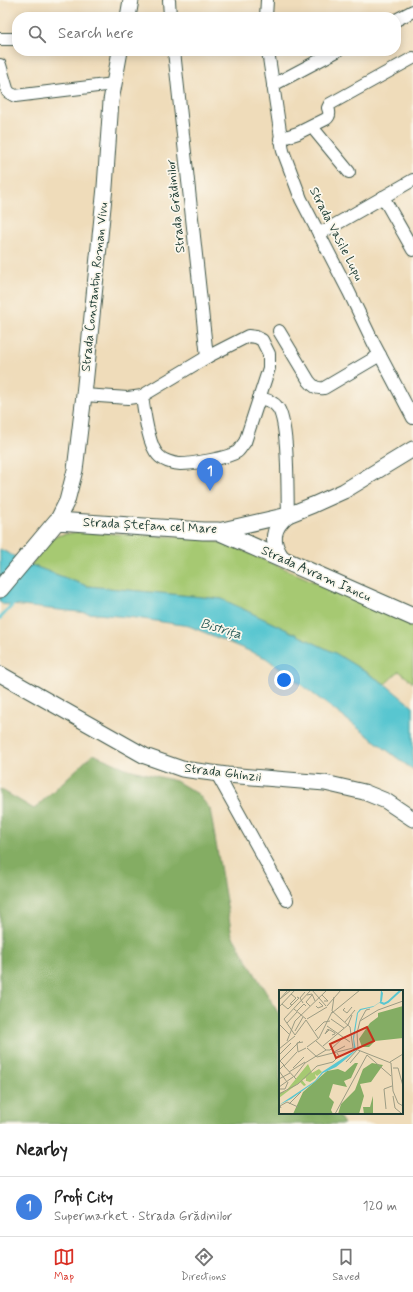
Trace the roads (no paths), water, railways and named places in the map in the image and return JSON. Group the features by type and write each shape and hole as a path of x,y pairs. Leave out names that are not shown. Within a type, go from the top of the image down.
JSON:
{"main road":[{"name":"Strada Ștefan cel Mare","path":"57,521 218,531"},
{"path":"0,589 57,521"},
{"name":"Strada Avram Iancu","path":"218,531 413,617"}],"street":[{"path":"129,12 131,0"},
{"path":"168,0 169,12"},
{"path":"266,12 267,0"},
{"path":"401,17 413,11"},
{"path":"0,39 12,39"},
{"name":"Strada Constantin Roman Vivu","path":"57,521 67,501 75,470 105,187 111,101 119,56"},
{"name":"Strada Grădinilor","path":"175,56 207,357"},
{"name":"Strada Vasile Lupu","path":"269,56 280,139 301,199 413,418"},
{"path":"273,85 328,56"},
{"path":"280,139 312,127 327,118 330,104 413,58"},
{"path":"0,65 8,92 15,96 114,84"},
{"path":"312,127 350,172"},
{"path":"319,234 413,180"},
{"path":"383,198 413,250"},
{"path":"279,331 309,381 315,388 324,388 380,355"},
{"path":"84,395 128,398 142,396 207,357 248,336 256,337 262,340 269,354 269,368 245,442 238,451 224,457 179,464 167,461 158,455 152,445 142,396"},
{"path":"259,398 270,400 277,406 282,416 286,441 288,515"},
{"name":"Strada Ștefan cel Mare","path":"218,531 288,515 344,491 413,449"},
{"name":"Strada Ștefan cel Mare","path":"282,558 276,550 274,540 276,530 288,515"},
{"name":"Strada Ghinzii","path":"0,674 145,756 182,769 217,774 325,783 364,792 386,801 413,819"},
{"path":"217,774 287,900"}],"water":[{"name":"Bistrița","path":"0,549 31,565 87,586 222,599 335,653 385,684 413,707 413,770 266,658 189,626 136,618 2,604 0,602"}],"waterway":[{"path":"0,618 16,601"}],"place":[{"name":"Profi City","path":"210,491"}]}
